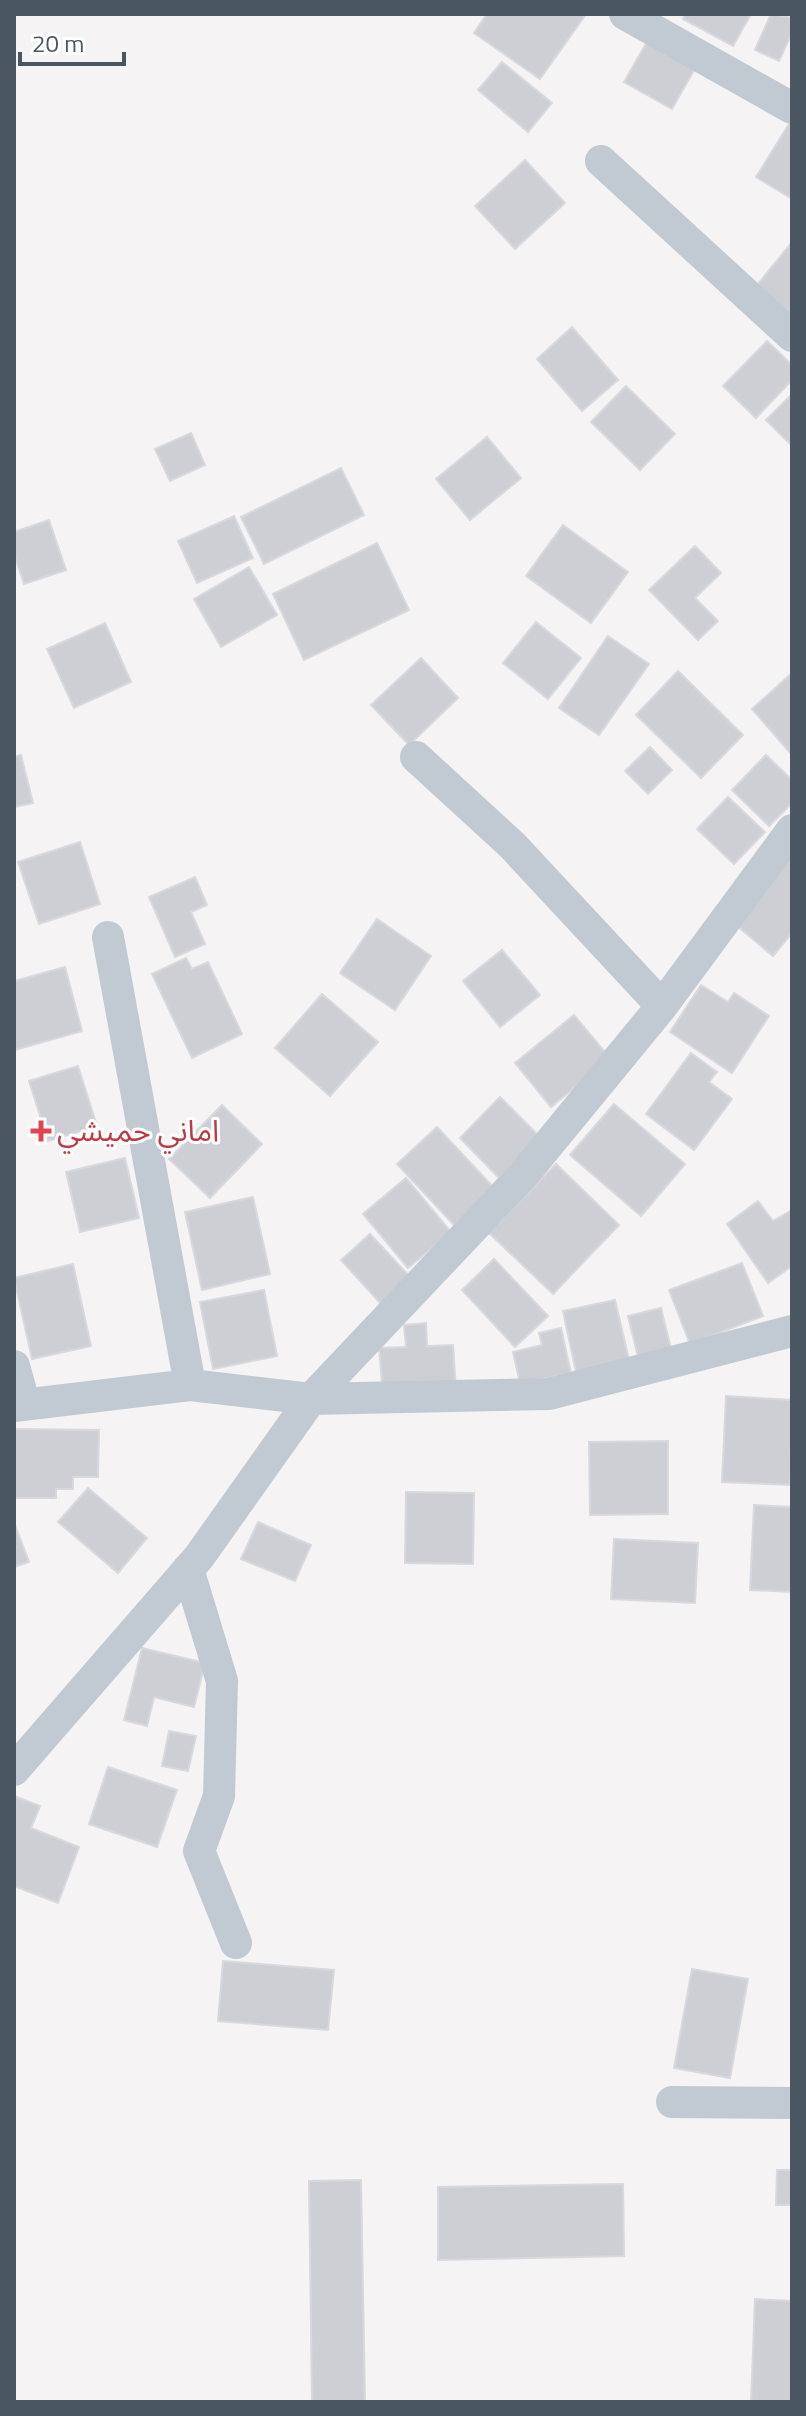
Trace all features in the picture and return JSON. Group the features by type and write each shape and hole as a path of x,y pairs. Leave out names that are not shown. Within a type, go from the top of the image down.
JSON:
{"street":[{"path":"625,14 792,108"},
{"path":"601,161 792,336"},
{"path":"416,757 512,845 662,1006"},
{"path":"14,1770 188,1569 311,1399 524,1174 662,1006 792,830"},
{"path":"108,937 190,1385"},
{"path":"14,1366 19,1404 190,1385 311,1399 549,1394 792,1331"},
{"path":"188,1569 222,1681 219,1796 199,1851 236,1943"},
{"path":"672,2102 792,2103"}],"building":[{"path":"487,14 586,14 540,79 474,33"},
{"path":"685,14 751,14 733,46 683,19"},
{"path":"771,14 792,18 792,33 779,61 755,50"},
{"path":"648,40 696,67 672,109 624,82"},
{"path":"502,62 552,103 528,132 478,90"},
{"path":"789,124 792,125 792,199 756,177"},
{"path":"525,160 565,203 515,249 475,206"},
{"path":"792,242 792,321 753,290"},
{"path":"572,327 618,380 582,411 537,359"},
{"path":"767,341 792,365 792,380 756,418 723,386"},
{"path":"626,386 675,434 640,470 591,422"},
{"path":"792,394 792,446 766,420"},
{"path":"191,433 205,465 170,481 155,449"},
{"path":"487,437 521,478 470,520 436,479"},
{"path":"341,468 364,515 264,564 241,517"},
{"path":"234,516 253,558 197,583 178,541"},
{"path":"49,520 66,570 24,584 14,554 14,532"},
{"path":"563,525 628,572 591,623 526,576"},
{"path":"377,543 409,610 304,660 273,594"},
{"path":"695,546 721,573 695,598 718,621 698,640 649,590"},
{"path":"249,567 277,615 221,647 194,599"},
{"path":"536,622 581,658 548,699 503,663"},
{"path":"105,623 131,682 74,708 47,649"},
{"path":"608,636 649,664 599,735 559,708"},
{"path":"421,658 458,698 409,745 371,705"},
{"path":"678,671 743,735 701,778 636,715"},
{"path":"792,673 792,755 752,709"},
{"path":"650,747 672,770 648,794 625,771"},
{"path":"21,755 33,803 14,807 14,757"},
{"path":"766,755 792,780 792,803 769,826 732,790"},
{"path":"728,797 765,832 734,864 697,829"},
{"path":"80,842 100,904 39,924 18,862"},
{"path":"792,850 792,933 773,956 731,921"},
{"path":"195,877 207,905 191,912 205,944 175,957 149,897"},
{"path":"377,919 431,956 395,1010 340,973"},
{"path":"502,950 540,995 500,1027 463,981"},
{"path":"186,958 192,969 208,962 242,1034 192,1058 152,974"},
{"path":"65,967 82,1031 15,1050 14,981"},
{"path":"701,985 728,1002 734,993 769,1016 732,1073 670,1032"},
{"path":"322,994 378,1042 330,1096 275,1048"},
{"path":"574,1015 610,1058 551,1107 515,1063"},
{"path":"691,1053 717,1072 709,1082 732,1099 694,1150 646,1114"},
{"path":"78,1066 97,1126 48,1141 29,1081"},
{"path":"500,1097 540,1137 499,1178 460,1138"},
{"path":"614,1104 685,1164 641,1216 570,1155"},
{"path":"222,1105 262,1144 210,1198 169,1159"},
{"path":"437,1127 495,1189 455,1226 397,1164"},
{"path":"125,1158 139,1218 80,1232 66,1172"},
{"path":"556,1164 619,1225 553,1294 489,1233"},
{"path":"406,1178 451,1232 408,1268 363,1214"},
{"path":"253,1197 270,1274 202,1290 185,1212"},
{"path":"758,1201 773,1221 792,1210 792,1266 768,1283 727,1224"},
{"path":"370,1234 412,1279 382,1305 341,1260"},
{"path":"494,1259 548,1316 515,1347 462,1290"},
{"path":"742,1263 763,1316 690,1344 669,1290"},
{"path":"73,1264 91,1346 32,1359 14,1278"},
{"path":"264,1290 277,1356 213,1369 200,1302"},
{"path":"615,1300 630,1364 577,1377 563,1311"},
{"path":"661,1308 672,1353 639,1361 628,1316"},
{"path":"426,1323 427,1346 453,1345 456,1390 383,1395 379,1348 406,1347 404,1325"},
{"path":"561,1328 571,1373 520,1384 513,1352 542,1345 539,1333"},
{"path":"726,1396 792,1400 790,1485 722,1482"},
{"path":"14,1429 99,1430 98,1477 73,1477 73,1489 56,1489 56,1498 14,1498"},
{"path":"668,1441 668,1514 590,1515 589,1442"},
{"path":"88,1488 147,1538 118,1573 58,1522"},
{"path":"406,1492 474,1493 473,1564 405,1563"},
{"path":"754,1505 792,1507 792,1592 750,1590"},
{"path":"14,1522 29,1562 14,1567"},
{"path":"258,1522 311,1545 295,1581 241,1559"},
{"path":"614,1539 698,1543 695,1603 611,1599"},
{"path":"142,1648 205,1663 194,1707 154,1697 147,1726 124,1720"},
{"path":"169,1731 196,1736 188,1771 162,1766"},
{"path":"108,1767 177,1790 157,1847 89,1824"},
{"path":"14,1796 40,1806 31,1828 79,1847 58,1903 14,1886"},
{"path":"223,1961 334,1970 328,2030 218,2021"},
{"path":"692,1969 748,1979 730,2078 674,2068"},
{"path":"777,2170 792,2170 792,2205 776,2205"},
{"path":"361,2180 365,2402 312,2402 309,2181"},
{"path":"623,2184 624,2256 438,2260 438,2187"},
{"path":"755,2299 792,2301 792,2402 751,2402"}],"place":[{"name":"اماني حميشي","path":"41,1131"}]}
